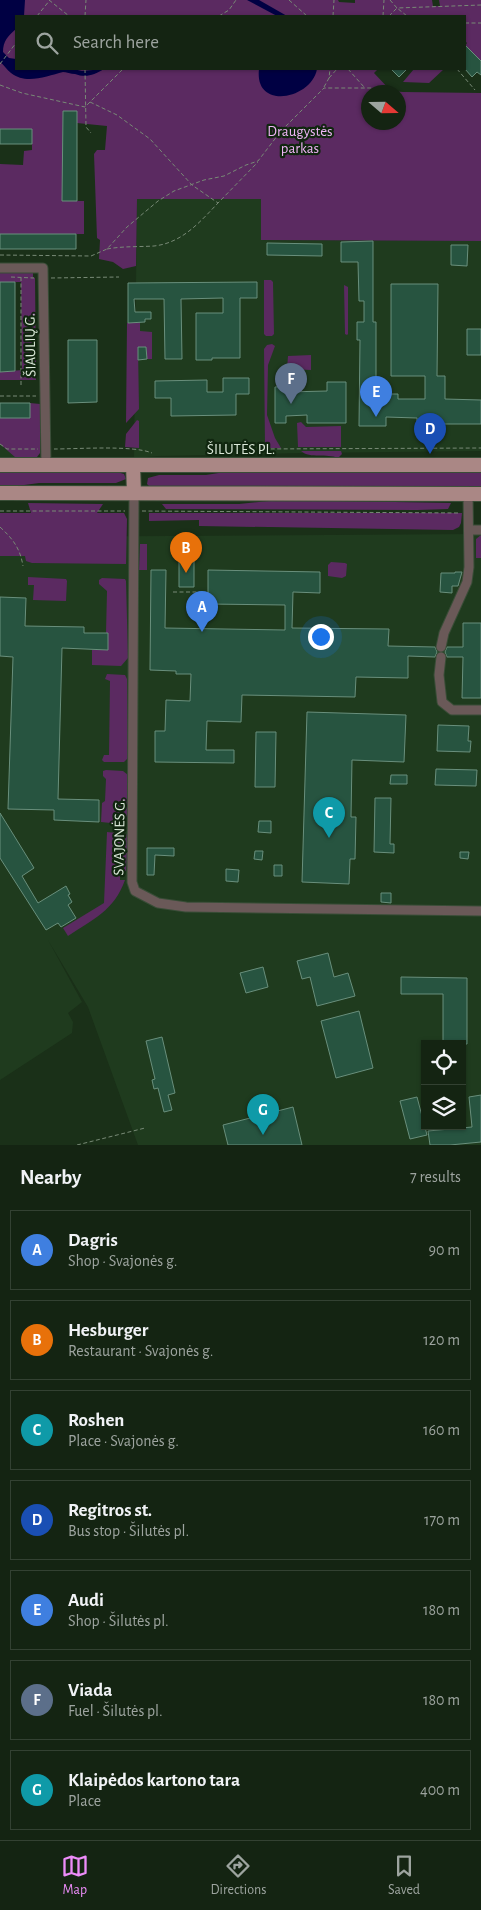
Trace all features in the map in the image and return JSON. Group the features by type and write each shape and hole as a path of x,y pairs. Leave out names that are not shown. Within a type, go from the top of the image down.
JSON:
{"main road":[{"name":"ŠILUTĖS PL.","path":"0,464 481,465"},
{"path":"133,465 134,494"},
{"path":"0,493 474,494"}],"street":[{"path":"0,268 43,268 43,278"},
{"name":"ŠIAULIŲ G.","path":"43,278 46,464"},
{"name":"SVAJONĖS G.","path":"134,494 132,882 135,891 158,903 186,907 481,911"},
{"path":"441,647 444,633 467,582 469,567 468,513 474,494"},
{"path":"469,530 481,530"},
{"path":"441,657 439,676 442,702 452,710 481,710"}],"path":[{"path":"38,15 49,0 68,15"},
{"path":"85,15 86,0"},
{"path":"289,0 306,15"},
{"path":"333,15 334,0"},
{"path":"383,15 384,0"},
{"path":"390,0 406,15"},
{"path":"221,15 229,10 235,1"},
{"path":"390,15 398,8 481,5"},
{"path":"466,23 481,23"},
{"path":"0,64 15,43"},
{"path":"85,70 86,127 90,133"},
{"path":"86,107 122,70"},
{"path":"329,78 330,70"},
{"path":"0,256 91,256 107,249 124,246 156,246 179,239 198,224 258,161 281,132 324,88 336,70"},
{"path":"349,70 362,85"},
{"path":"459,70 475,90"},
{"path":"0,85 86,107"},
{"path":"324,88 361,88"},
{"path":"90,102 117,115 150,139 192,185 218,203"},
{"path":"107,249 127,227 158,201 174,191 204,180 224,176 258,161"},
{"path":"7,277 119,277"},
{"path":"21,278 21,385"},
{"path":"0,396 36,396 36,391"},
{"path":"0,444 7,449 146,450 158,456"},
{"path":"252,454 259,449 481,448"},
{"path":"0,511 468,513"},
{"path":"0,528 14,540 21,552 23,566"},
{"path":"173,592 202,592"},
{"path":"76,1145 145,1128"}],"shaded area":[{"path":"0,0 25,0 24,15 15,15 15,30 6,39 3,48 3,52 9,58 15,59 15,70 102,70 86,76 63,72 30,79 17,77 0,62"},
{"path":"247,0 259,0 285,15 275,15"},
{"path":"259,70 317,70 313,79 305,88 284,96 274,95 265,91 260,82"},
{"path":"137,199 261,199 262,240 481,241 481,451 303,453 134,458"},
{"path":"0,444 7,449 16,458 0,458"},
{"path":"481,534 481,1145 138,1145 88,1007 48,940 82,1002 68,1013 73,1022 72,1033 0,1080 0,537"}],"green space":[{"name":"Draugystės parkas","path":"0,0 338,0 339,2 355,3 355,0 432,0 433,6 440,6 439,0 481,0 481,61 466,47 466,15 15,15 15,70 377,70 374,73 385,85 361,85 361,130 406,130 406,92 481,93 481,241 261,240 261,199 137,199 136,266 123,269 113,262 99,259 100,240 97,238 94,154 97,150 105,150 107,126 77,123 77,111 63,111 62,201 84,201 84,234 0,234 0,164 23,165 24,151 32,150 32,130 0,129"},
{"path":"413,70 443,70 429,83 403,82"},
{"path":"0,272 33,273 35,278 36,380 0,380 0,372 22,370 21,282 0,282"},
{"path":"264,280 271,280 273,282 274,334 272,336 264,334"},
{"path":"344,285 348,287 347,335 345,334"},
{"path":"145,319 145,321 140,321 140,331 152,332 152,359 147,359 146,347 138,347 139,409 126,423 127,323"},
{"path":"272,344 275,346 268,365 267,415 275,438 281,448 265,448 264,349 267,345"},
{"path":"311,355 311,370 287,369 288,356"},
{"path":"30,403 40,404 40,453 37,457 16,458 0,444 0,418 30,418"},
{"path":"137,420 139,421 139,448 125,447 126,434"},
{"path":"301,422 306,427 341,426 341,447 298,447 297,423"},
{"path":"301,451 341,451 342,454 338,458 309,455"},
{"path":"0,472 117,472 124,474 126,479 116,483 39,483 0,486"},
{"path":"225,472 481,472 481,487 149,486 147,484 148,478 159,475 206,475"},
{"path":"279,500 451,503 448,509 417,510 166,509 162,504 239,504"},
{"path":"28,503 103,504 97,513 124,513 127,519 126,564 32,563 26,561 25,556 0,556 0,513 31,513"},
{"path":"149,513 462,513 459,527 453,530 199,526 199,520 149,521"},
{"path":"481,535 481,558 476,558 476,539"},
{"path":"140,544 147,544 147,570 139,570"},
{"path":"331,562 347,564 346,576 342,578 328,576 328,565"},
{"path":"28,577 66,579 66,601 33,600 34,585 28,585"},
{"path":"102,578 125,579 126,581 128,658 121,666 92,665 92,650 108,650 108,634 106,633 107,591 99,584 99,580"},
{"path":"107,674 125,675 127,679 128,758 124,762 104,762 102,760 104,755 109,755 110,681 105,679"},
{"path":"103,771 123,771 128,775 129,814 120,824 101,822 102,803 105,801 106,779 103,776"},
{"path":"107,832 126,834 128,837 126,871 120,872 120,880 125,880 109,907 68,936 63,928 104,903"}],"building":[{"path":"466,46 481,61 481,75 477,72 472,77 466,70"},
{"path":"392,70 406,70 399,77"},
{"path":"63,111 77,111 77,201 62,201"},
{"path":"0,129 32,129 32,144 0,144"},
{"path":"0,234 76,234 76,249 0,249"},
{"path":"373,241 373,322 376,322 376,394 398,394 398,399 425,399 425,376 391,376 391,284 438,284 437,376 445,376 445,399 481,400 481,424 417,424 417,418 386,417 386,426 359,426 360,340 357,340 357,322 364,322 364,301 359,301 358,262 341,262 341,242"},
{"path":"267,243 322,244 322,256 267,255"},
{"path":"451,245 468,245 467,266 451,265"},
{"path":"0,282 15,282 15,371 0,372"},
{"path":"257,282 257,298 240,298 240,358 196,360 196,313 223,313 223,298 181,299 182,359 165,359 164,299 134,299 135,312 151,312 151,319 145,319 145,322 128,323 128,283"},
{"path":"467,329 481,329 481,355 467,355"},
{"path":"68,340 97,340 97,402 68,403"},
{"path":"138,347 146,347 147,359 138,360"},
{"path":"223,378 249,378 249,394 236,394 236,415 171,416 171,398 155,398 155,381 207,380 207,392 223,392"},
{"path":"327,382 346,382 346,423 307,423 307,415 286,416 286,423 275,423 275,387 286,386 286,392 327,391"},
{"path":"0,403 30,403 30,418 0,418"},
{"path":"179,560 194,560 194,587 179,587"},
{"path":"151,570 166,570 165,628 285,630 285,605 208,604 208,570 320,572 320,593 293,592 292,628 389,629 388,646 435,647 437,652 435,657 408,656 408,678 356,677 355,697 242,695 241,722 207,721 206,750 234,750 234,763 155,762 155,731 165,731 166,700 190,701 191,674 176,674 176,671 150,670"},
{"path":"462,572 458,586 452,586 452,593 440,592 441,573"},
{"path":"0,597 26,598 25,626 84,627 84,633 108,633 108,650 62,648 58,799 99,800 99,822 54,820 54,810 8,809 13,657 0,656"},
{"path":"463,623 481,623 481,698 462,698 463,657 447,657 445,652 447,647 463,647"},
{"path":"307,712 406,715 404,762 352,760 351,817 356,817 355,859 350,859 349,884 302,882"},
{"path":"438,725 469,726 468,741 471,741 470,752 437,751"},
{"path":"256,732 276,732 275,787 255,787"},
{"path":"436,769 477,770 476,786 435,785"},
{"path":"391,775 407,775 407,784 390,784"},
{"path":"375,798 391,798 390,844 394,844 394,853 374,852"},
{"path":"0,813 34,868 22,876 38,903 66,886 72,902 68,905 76,918 61,927 58,923 46,930 0,858"},
{"path":"259,821 271,821 271,833 258,832"},
{"path":"147,848 174,848 174,856 155,855 154,875 147,875"},
{"path":"255,851 263,851 262,860 254,859"},
{"path":"460,852 469,852 468,859 460,858"},
{"path":"274,865 282,865 282,876 274,876"},
{"path":"226,869 239,870 238,882 226,881"},
{"path":"381,893 391,893 391,903 381,902"},
{"path":"328,953 334,977 348,973 355,996 317,1006 310,977 302,979 297,961"},
{"path":"263,967 268,987 246,993 240,973"},
{"path":"401,977 467,978 467,1044 466,1040 443,1040 443,994 401,994"},
{"path":"359,1011 373,1068 336,1078 321,1021"},
{"path":"162,1037 175,1093 168,1095 172,1110 164,1112 158,1088 154,1089 152,1080 155,1079 146,1041"},
{"path":"481,1095 481,1142 430,1145 428,1131 466,1130 466,1128 472,1127 469,1097"},
{"path":"417,1097 421,1112 421,1130 426,1130 427,1135 410,1139 400,1101"},
{"path":"293,1107 302,1145 228,1145 223,1125"}],"place":[{"name":"Viada","path":"291,404"},
{"name":"Audi","path":"376,417"},
{"name":"Regitros st.","path":"430,454"},
{"name":"Hesburger","path":"186,573"},
{"name":"Dagris","path":"202,632"},
{"name":"Roshen","path":"329,838"},
{"name":"Klaipėdos kartono tara","path":"263,1135"}]}
